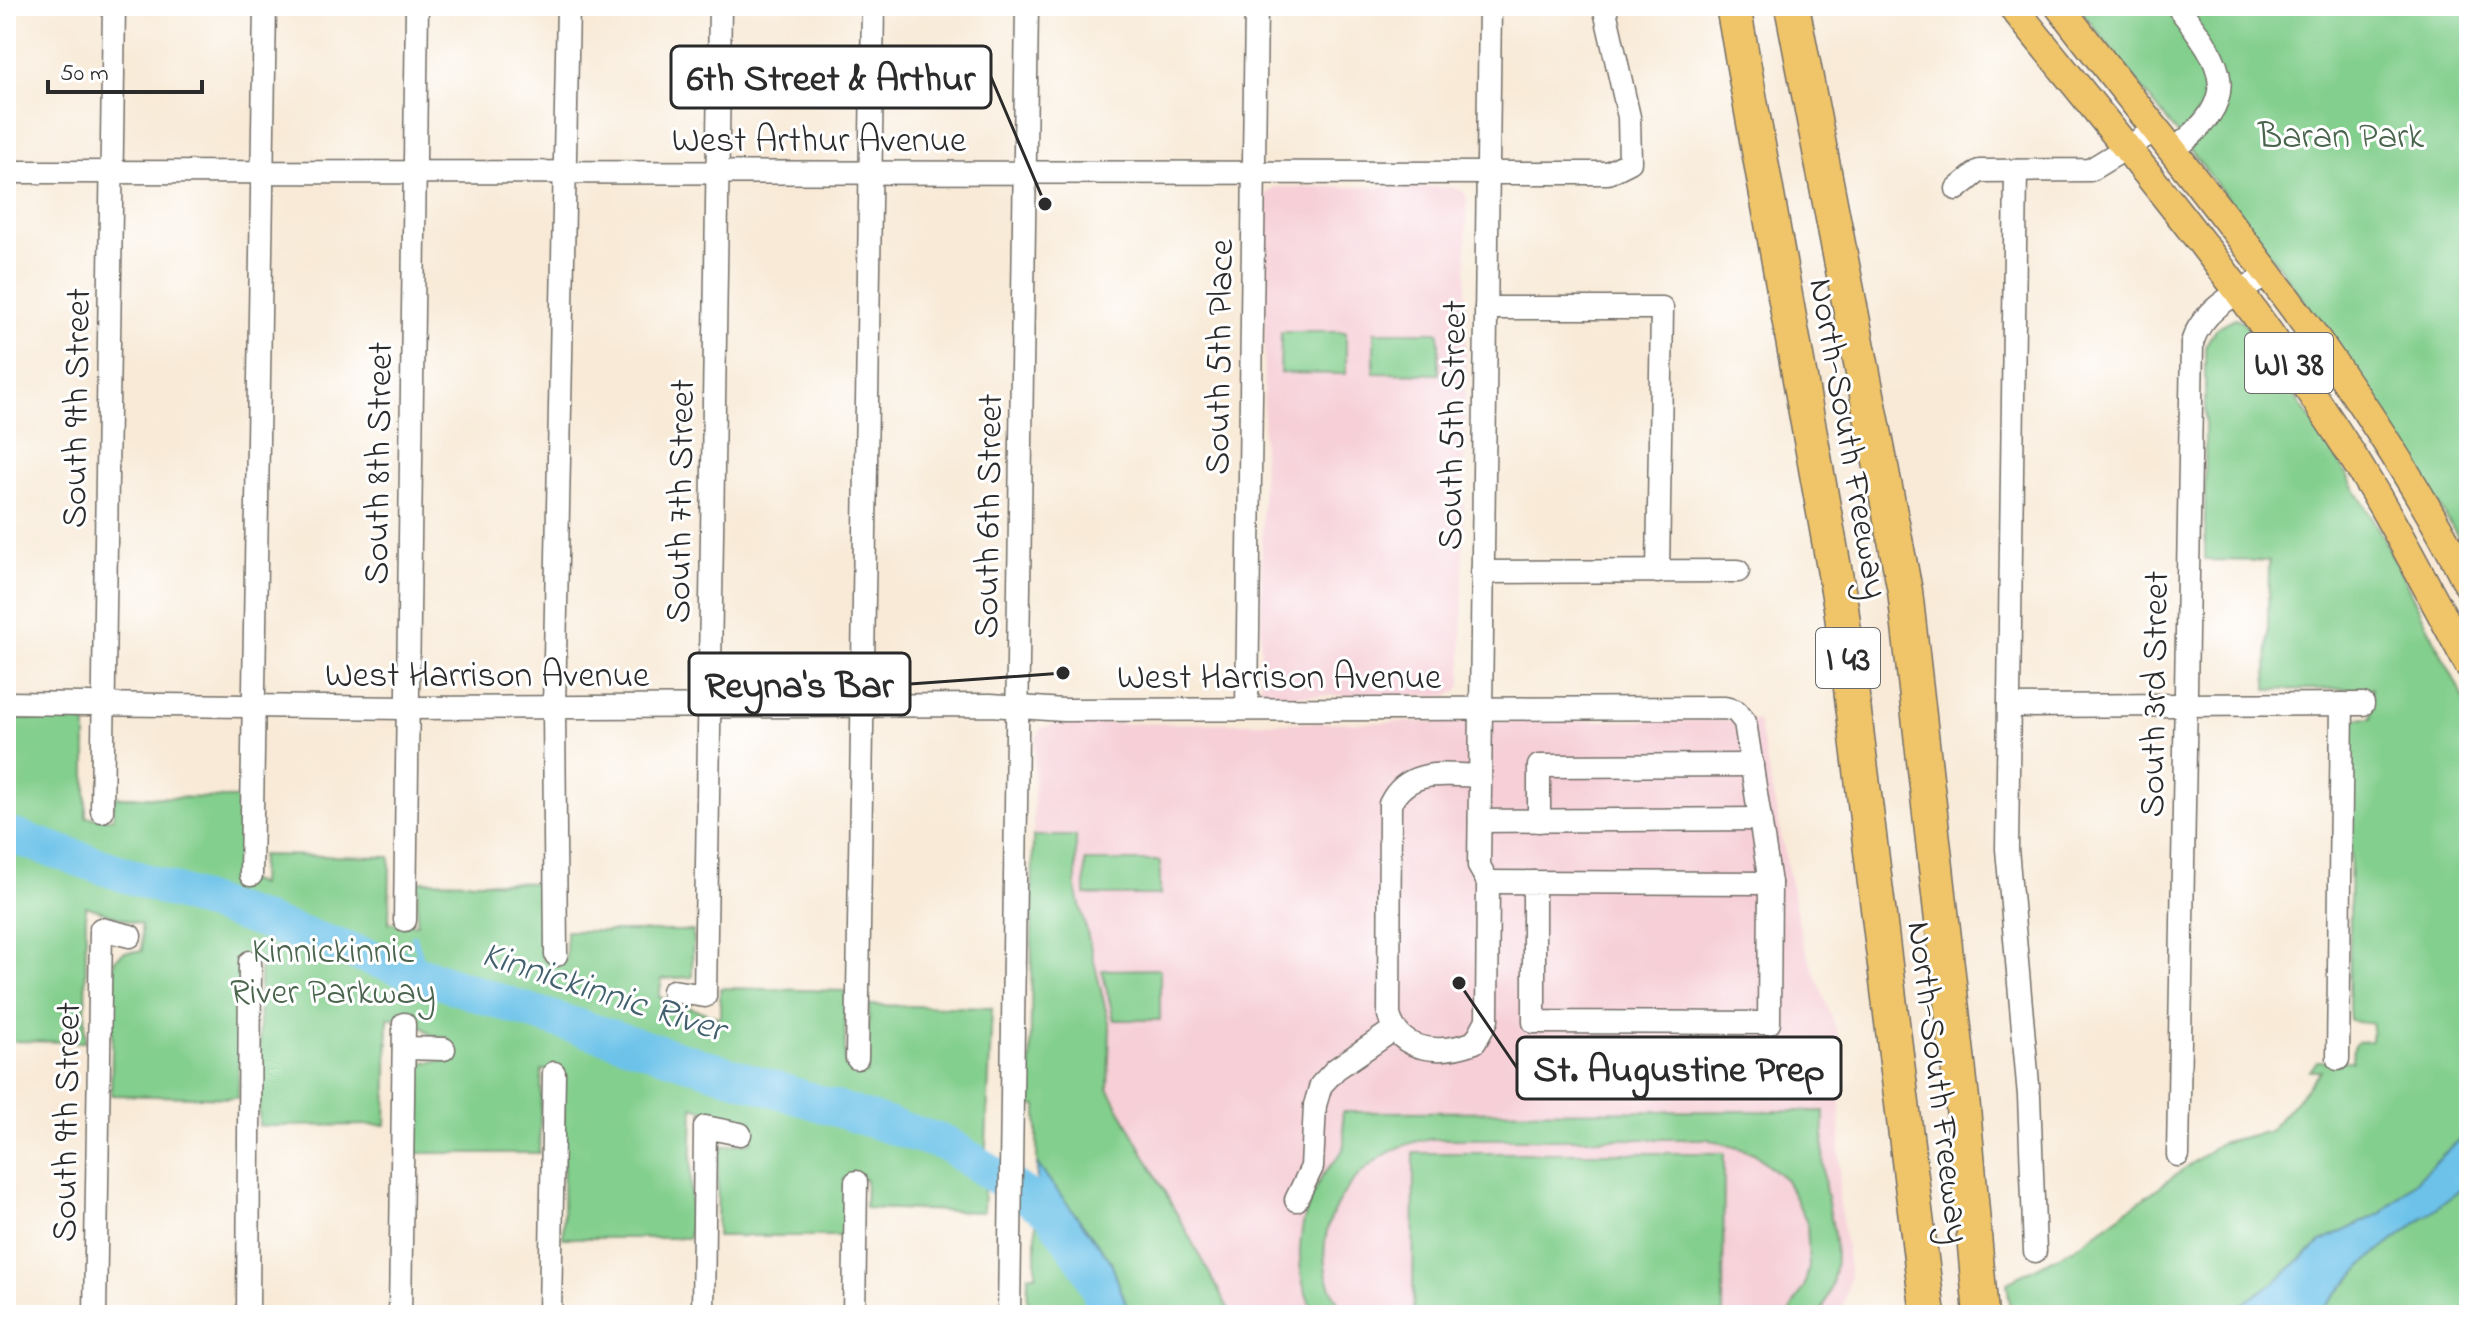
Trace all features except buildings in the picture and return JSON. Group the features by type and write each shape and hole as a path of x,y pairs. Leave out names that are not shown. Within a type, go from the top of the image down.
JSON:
{"highway":[{"name":"North-South Freeway","path":"1733,6 1841,607 1928,1315"},
{"name":"North-South Freeway","path":"1792,6 1905,591 1963,1108 1981,1315"}],"main road":[{"name":"WI 38","path":"2012,6 2239,293 2335,429 2394,526 2469,665"},
{"name":"WI 38","path":"2059,6 2163,141 2271,273 2367,413 2469,586"}],"street":[{"name":"South 9th Street","path":"102,811 114,6"},
{"path":"251,875 265,6"},
{"name":"South 8th Street","path":"405,920 405,708 417,6"},
{"path":"556,955 554,708 568,6"},
{"name":"South 7th Street","path":"673,991 705,996 720,6"},
{"path":"857,1058 873,6"},
{"name":"South 6th Street","path":"1009,1315 1027,6"},
{"name":"South 5th Place","path":"1247,709 1256,6"},
{"name":"South 5th Street","path":"1393,1030 1415,1048 1460,1048 1475,1042 1483,1033 1487,1020 1488,882 1479,866 1479,846 1490,6"},
{"name":"West Arthur Avenue","path":"6,172 1608,173 1630,162 1629,117 1604,6"},
{"path":"1957,189 1979,171 2090,170 2126,148 2163,141 2207,121 2221,78 2215,56 2177,6"},
{"path":"2016,171 2007,849 2029,1096 2035,1251"},
{"name":"South 3rd Street","path":"2178,1155 2192,343 2197,326 2271,273"},
{"path":"1486,308 1662,308 1658,572"},
{"path":"1482,572 1738,571"},
{"name":"West Harrison Avenue","path":"6,703 405,708 1725,708 1736,711 1745,722 1752,765"},
{"path":"2009,706 2353,704 2338,1059"},
{"path":"1534,882 1534,1022 1769,1023 1770,883 1752,765 1539,766 1539,821"},
{"path":"1296,1200 1312,1167 1315,1105 1321,1085 1336,1069 1393,1030 1389,1015 1390,804 1396,791 1418,776 1480,776"},
{"path":"1480,821 1761,819"},
{"path":"1488,882 1770,883"},
{"name":"South 9th Street","path":"95,1315 101,929 130,936"},
{"path":"248,1315 250,962"},
{"path":"400,1315 404,1024"},
{"path":"404,1048 444,1049"},
{"path":"550,1315 554,1073"},
{"path":"703,1315 705,1127 740,1134"},
{"path":"854,1315 856,1182"}],"shaded area":[{"path":"1275,187 1454,187 1463,191 1467,198 1462,682 1458,691 1447,696 1271,695 1263,692 1260,685 1266,195"},
{"path":"1758,720 1802,939 1842,1044 1839,1196 1850,1276 1841,1315 1232,1315 1108,1088 1110,1027 1076,888 1076,836 1033,836 1035,740 1041,728 1056,724"}],"green space":[{"name":"Baran Park","path":"2077,6 2469,6 2469,558 2391,429 2317,320"},
{"path":"2235,318 2243,321 2335,455 2382,535 2469,709 2469,1130 2382,1213 2321,1242 2275,1282 2226,1315 2011,1315 2007,1282 2075,1248 2220,1143 2269,1131 2321,1071 2310,1071 2317,1061 2352,1061 2353,1047 2357,1042 2371,1041 2372,1024 2350,1020 2349,1008 2352,719 2371,718 2372,688 2267,690 2269,561 2205,560 2205,346 2216,328"},
{"path":"1281,332 1346,332 1346,374 1280,373"},
{"path":"1374,332 1439,332 1439,374 1374,373"},
{"name":"Kinnickinnic River Parkway","path":"6,719 75,719 86,724 86,817 113,819 114,797 244,798 243,878 260,885 261,855 390,857 389,923 417,924 418,881 544,883 544,959 566,959 566,931 693,931 692,977 662,979 659,997 720,1018 720,988 845,991 845,1066 867,1074 869,1005 992,1008 983,1212 865,1208 866,1179 844,1179 843,1236 717,1236 718,1156 724,1146 751,1142 754,1126 693,1107 689,1238 563,1238 564,1070 542,1070 539,1153 414,1153 416,1072 424,1062 447,1061 448,1038 431,1035 413,1018 388,1018 386,1125 259,1126 260,958 241,959 238,1098 111,1095 114,960 125,952 142,951 141,925 86,906 85,1042 6,1041"},
{"path":"1033,836 1076,836 1076,888 1110,1027 1108,1088 1232,1315 1130,1315 1110,1260 1037,1164 1037,1106 1030,1105"},
{"path":"1085,861 1160,861 1160,895 1085,895"},
{"path":"1160,969 1160,1020 1114,1020 1102,970"},
{"path":"1824,1111 1824,1173 1836,1254 1832,1282 1820,1315 1788,1315 1804,1287 1809,1267 1807,1222 1786,1180 1754,1153 1708,1139 1429,1139 1400,1147 1374,1162 1353,1182 1337,1205 1327,1232 1325,1260 1331,1288 1347,1315 1316,1315 1308,1299 1300,1264 1302,1229 1321,1178 1343,1149 1342,1112"},
{"path":"1414,1153 1724,1153 1723,1315 1413,1315"},
{"path":"2469,1183 2469,1315 2317,1315 2368,1260"},
{"path":"1036,1218 1070,1263 1093,1315 1027,1315 1028,1275 1036,1275"}],"water":[{"path":"2469,1130 2469,1183 2368,1260 2317,1315 2226,1315 2275,1282 2321,1242 2382,1213"},
{"path":"1037,1164 1110,1260 1130,1315 1093,1315 1070,1263 1036,1218"}],"waterway":[{"name":"Kinnickinnic River","path":"6,834 516,1007 947,1144 1050,1212 1090,1269 1109,1315"},
{"path":"414,937 427,977"}],"place":[{"name":"6th Street & Arthur","path":"1045,204"},
{"name":"Reyna's Bar","path":"1063,673"},
{"name":"St. Augustine Prep","path":"1459,983"}]}
